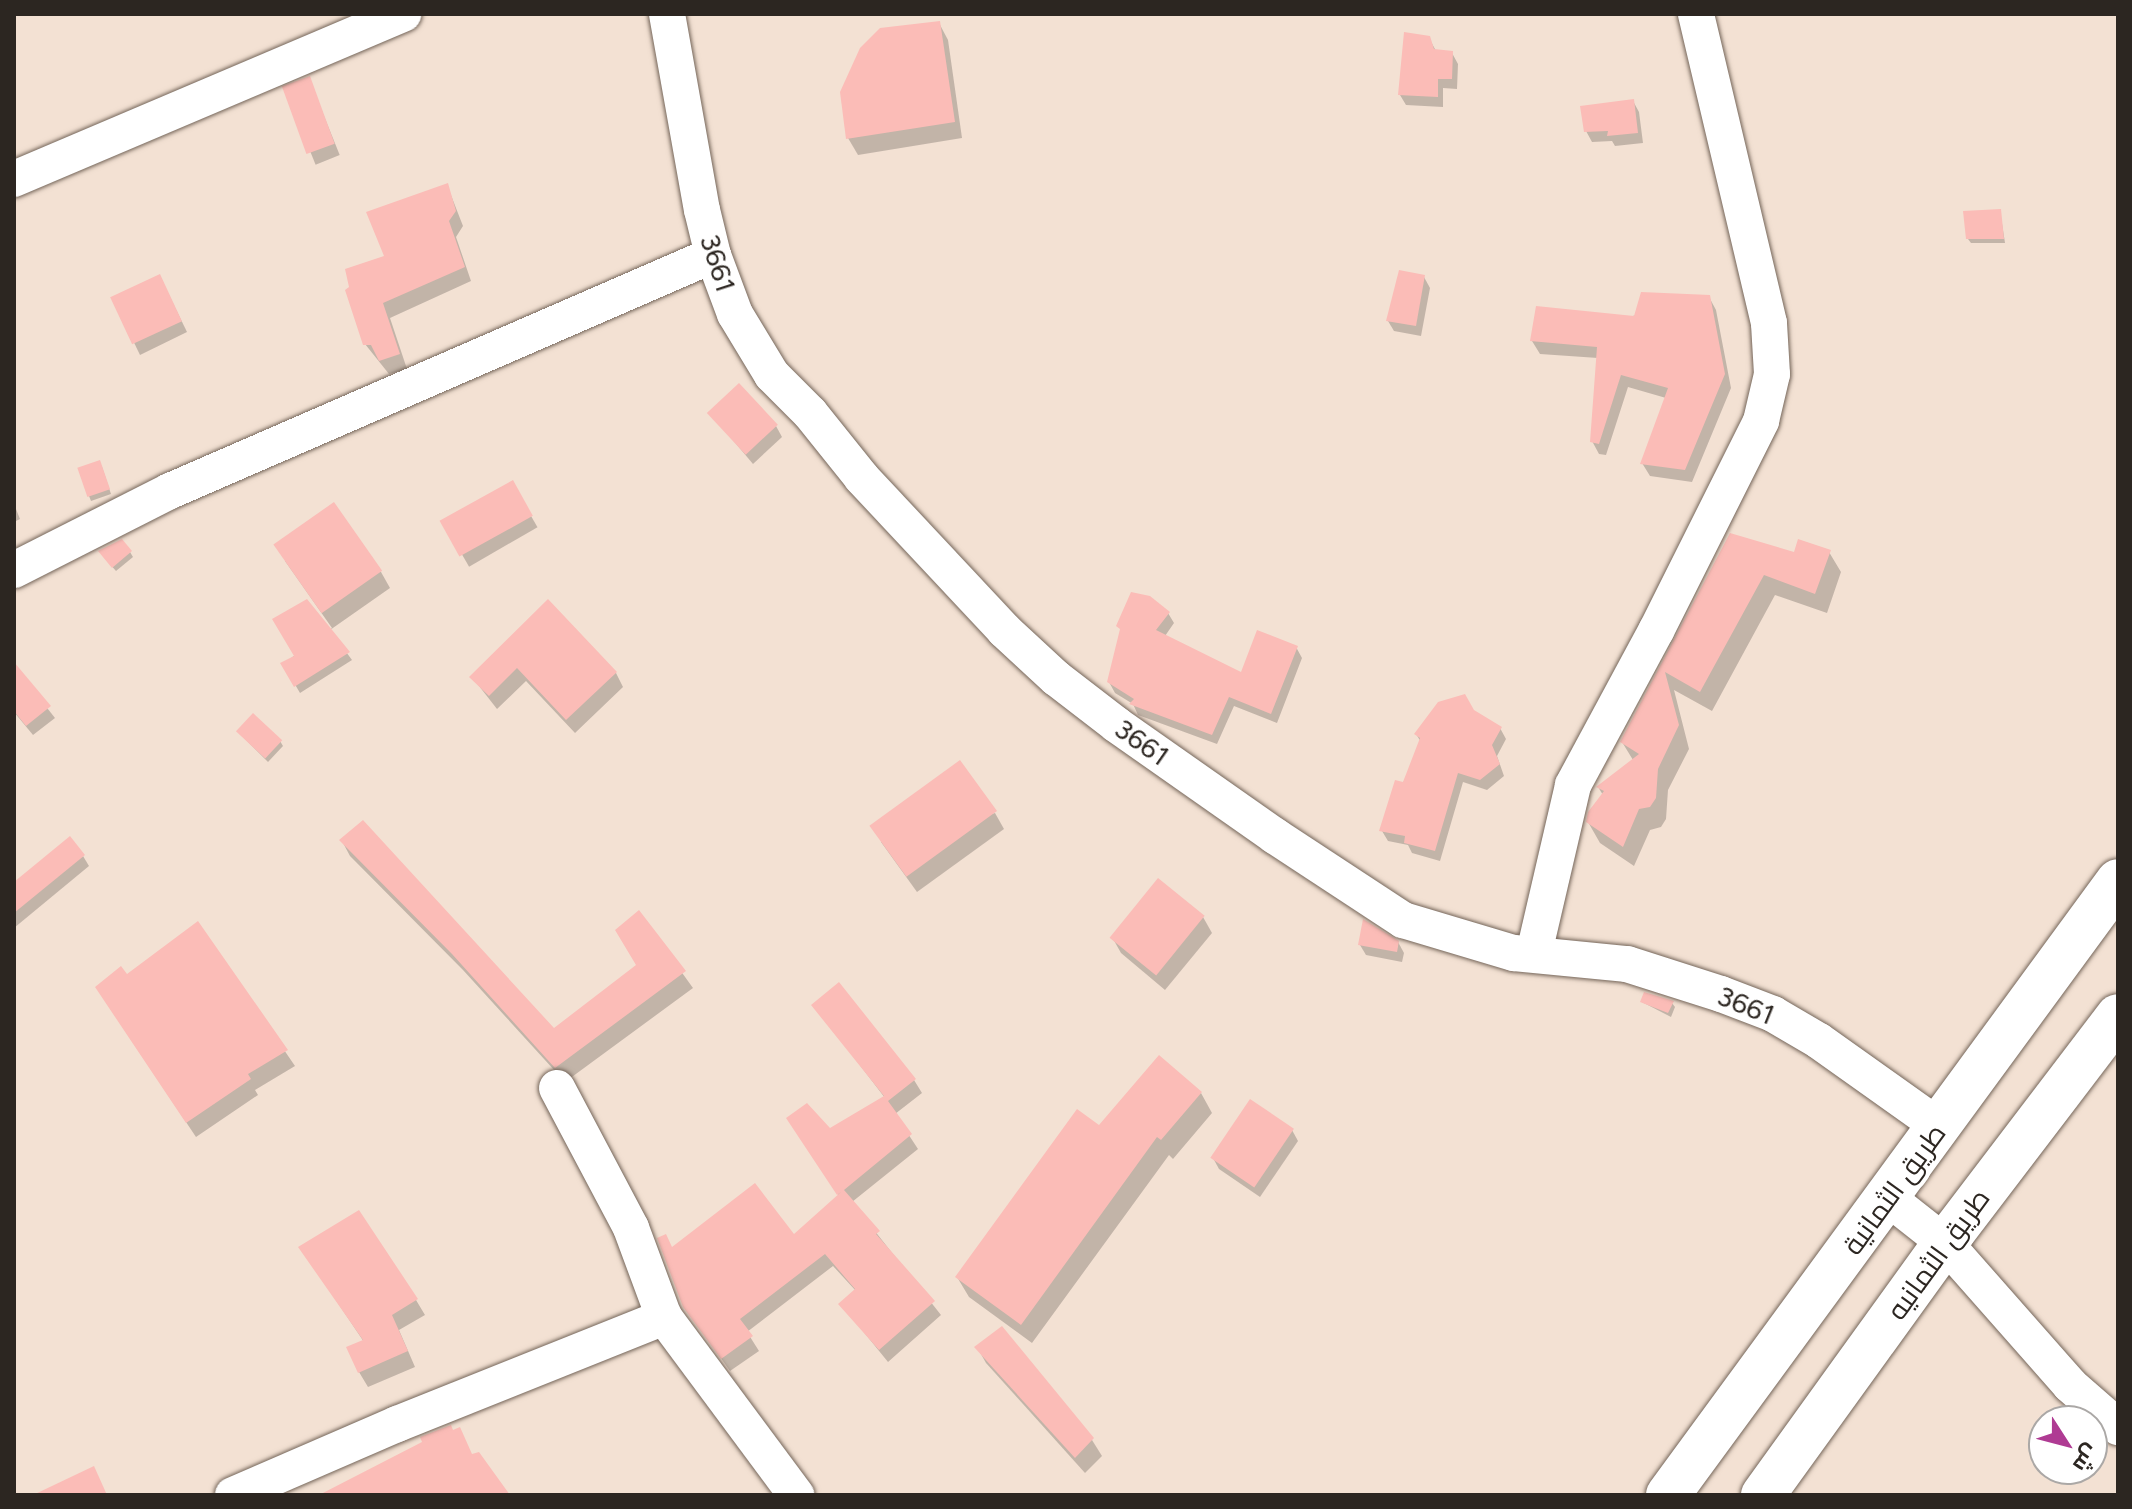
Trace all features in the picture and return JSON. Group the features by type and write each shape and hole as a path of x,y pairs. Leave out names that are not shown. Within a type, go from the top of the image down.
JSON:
{"street":[{"path":"14,179 403,14"},
{"name":"3661","path":"667,14 683,116 713,255 735,314 772,375 1004,630 1056,678 1117,725 1275,836 1403,920 1514,953 1627,964 1773,1014 1893,1091 1940,1127"},
{"path":"1534,953 1573,785 1656,631 1761,421 1772,374 1769,323 1696,14"},
{"path":"14,570 170,491 713,255"},
{"name":"طريق الثمانية","path":"1668,1495 2118,881"},
{"name":"طريق الثمانيه","path":"1763,1495 1945,1243 2118,1016"},
{"path":"557,1088 631,1228 664,1317 796,1495"},
{"path":"1888,1198 1945,1243 2070,1385 2118,1427"},
{"path":"233,1495 397,1424 664,1317"}],"building":[{"path":"940,21 955,122 846,139 840,92 860,48 880,28"},
{"path":"1404,32 1430,36 1434,49 1453,51 1452,79 1438,79 1438,97 1398,95"},
{"path":"310,76 335,144 306,154 282,86"},
{"path":"1634,99 1638,133 1607,136 1608,131 1584,132 1580,106"},
{"path":"448,183 456,211 449,221 465,267 383,303 400,354 379,361 371,345 363,345 345,290 349,287 345,269 384,256 366,212"},
{"path":"2001,209 2004,239 1966,239 1963,211"},
{"path":"1399,270 1425,275 1416,326 1386,321"},
{"path":"160,274 182,321 132,344 110,297"},
{"path":"1641,292 1710,295 1725,374 1685,470 1640,464 1668,388 1621,375 1599,444 1590,442 1597,347 1530,341 1536,306 1634,316"},
{"path":"739,383 778,425 746,455 707,413"},
{"path":"100,460 110,489 87,497 77,468"},
{"path":"513,480 533,516 459,557 440,521"},
{"path":"334,502 382,571 322,613 273,544"},
{"path":"1730,533 1794,552 1798,539 1831,550 1815,594 1764,575 1700,692 1665,672 1679,725 1658,769 1656,798 1650,807 1639,809 1623,847 1586,822 1588,812 1604,791 1596,787 1639,754 1620,742"},
{"path":"122,539 132,551 112,568 98,551"},
{"path":"1131,592 1150,596 1170,612 1156,630 1241,672 1257,630 1298,646 1271,714 1229,697 1212,735 1129,704 1134,699 1107,682 1120,629 1116,626"},
{"path":"307,599 350,652 294,687 280,663 294,656 272,619"},
{"path":"548,599 617,672 566,720 517,668 489,696 469,677"},
{"path":"14,662 51,706 26,726 14,711"},
{"path":"1465,694 1474,710 1502,727 1492,745 1500,764 1480,780 1458,773 1435,851 1404,843 1405,836 1379,831 1395,780 1403,782 1420,738 1414,734 1438,702"},
{"path":"253,713 282,740 265,759 236,731"},
{"path":"960,760 997,811 906,877 869,826"},
{"path":"363,820 554,1028 636,965 615,930 639,910 686,971 555,1068 452,954 339,840"},
{"path":"70,836 85,855 14,913 14,882"},
{"path":"1158,878 1205,916 1156,976 1110,938"},
{"path":"1363,919 1399,941 1397,952 1358,945"},
{"path":"198,921 288,1050 248,1074 251,1079 186,1123 95,987 121,966 127,974"},
{"path":"839,982 916,1079 888,1101 912,1134 844,1190 880,1231 876,1234 935,1301 879,1350 838,1304 855,1289 825,1254 740,1319 753,1336 721,1359 683,1307 657,1238 666,1234 672,1247 755,1183 794,1234 841,1192 837,1195 786,1118 807,1103 830,1128 884,1096 811,1005"},
{"path":"1644,992 1674,1001 1668,1013 1640,1002"},
{"path":"1159,1055 1202,1092 1161,1140 1157,1137 1021,1325 955,1277 1077,1109 1099,1125"},
{"path":"1250,1099 1294,1129 1254,1187 1210,1158"},
{"path":"359,1210 418,1299 392,1315 408,1351 358,1373 346,1347 363,1340 298,1247"},
{"path":"1002,1326 1094,1438 1075,1458 974,1347"},
{"path":"451,1425 453,1430 460,1427 472,1454 479,1452 510,1495 319,1495 422,1442 420,1437"},
{"path":"94,1466 107,1495 33,1495"}]}
